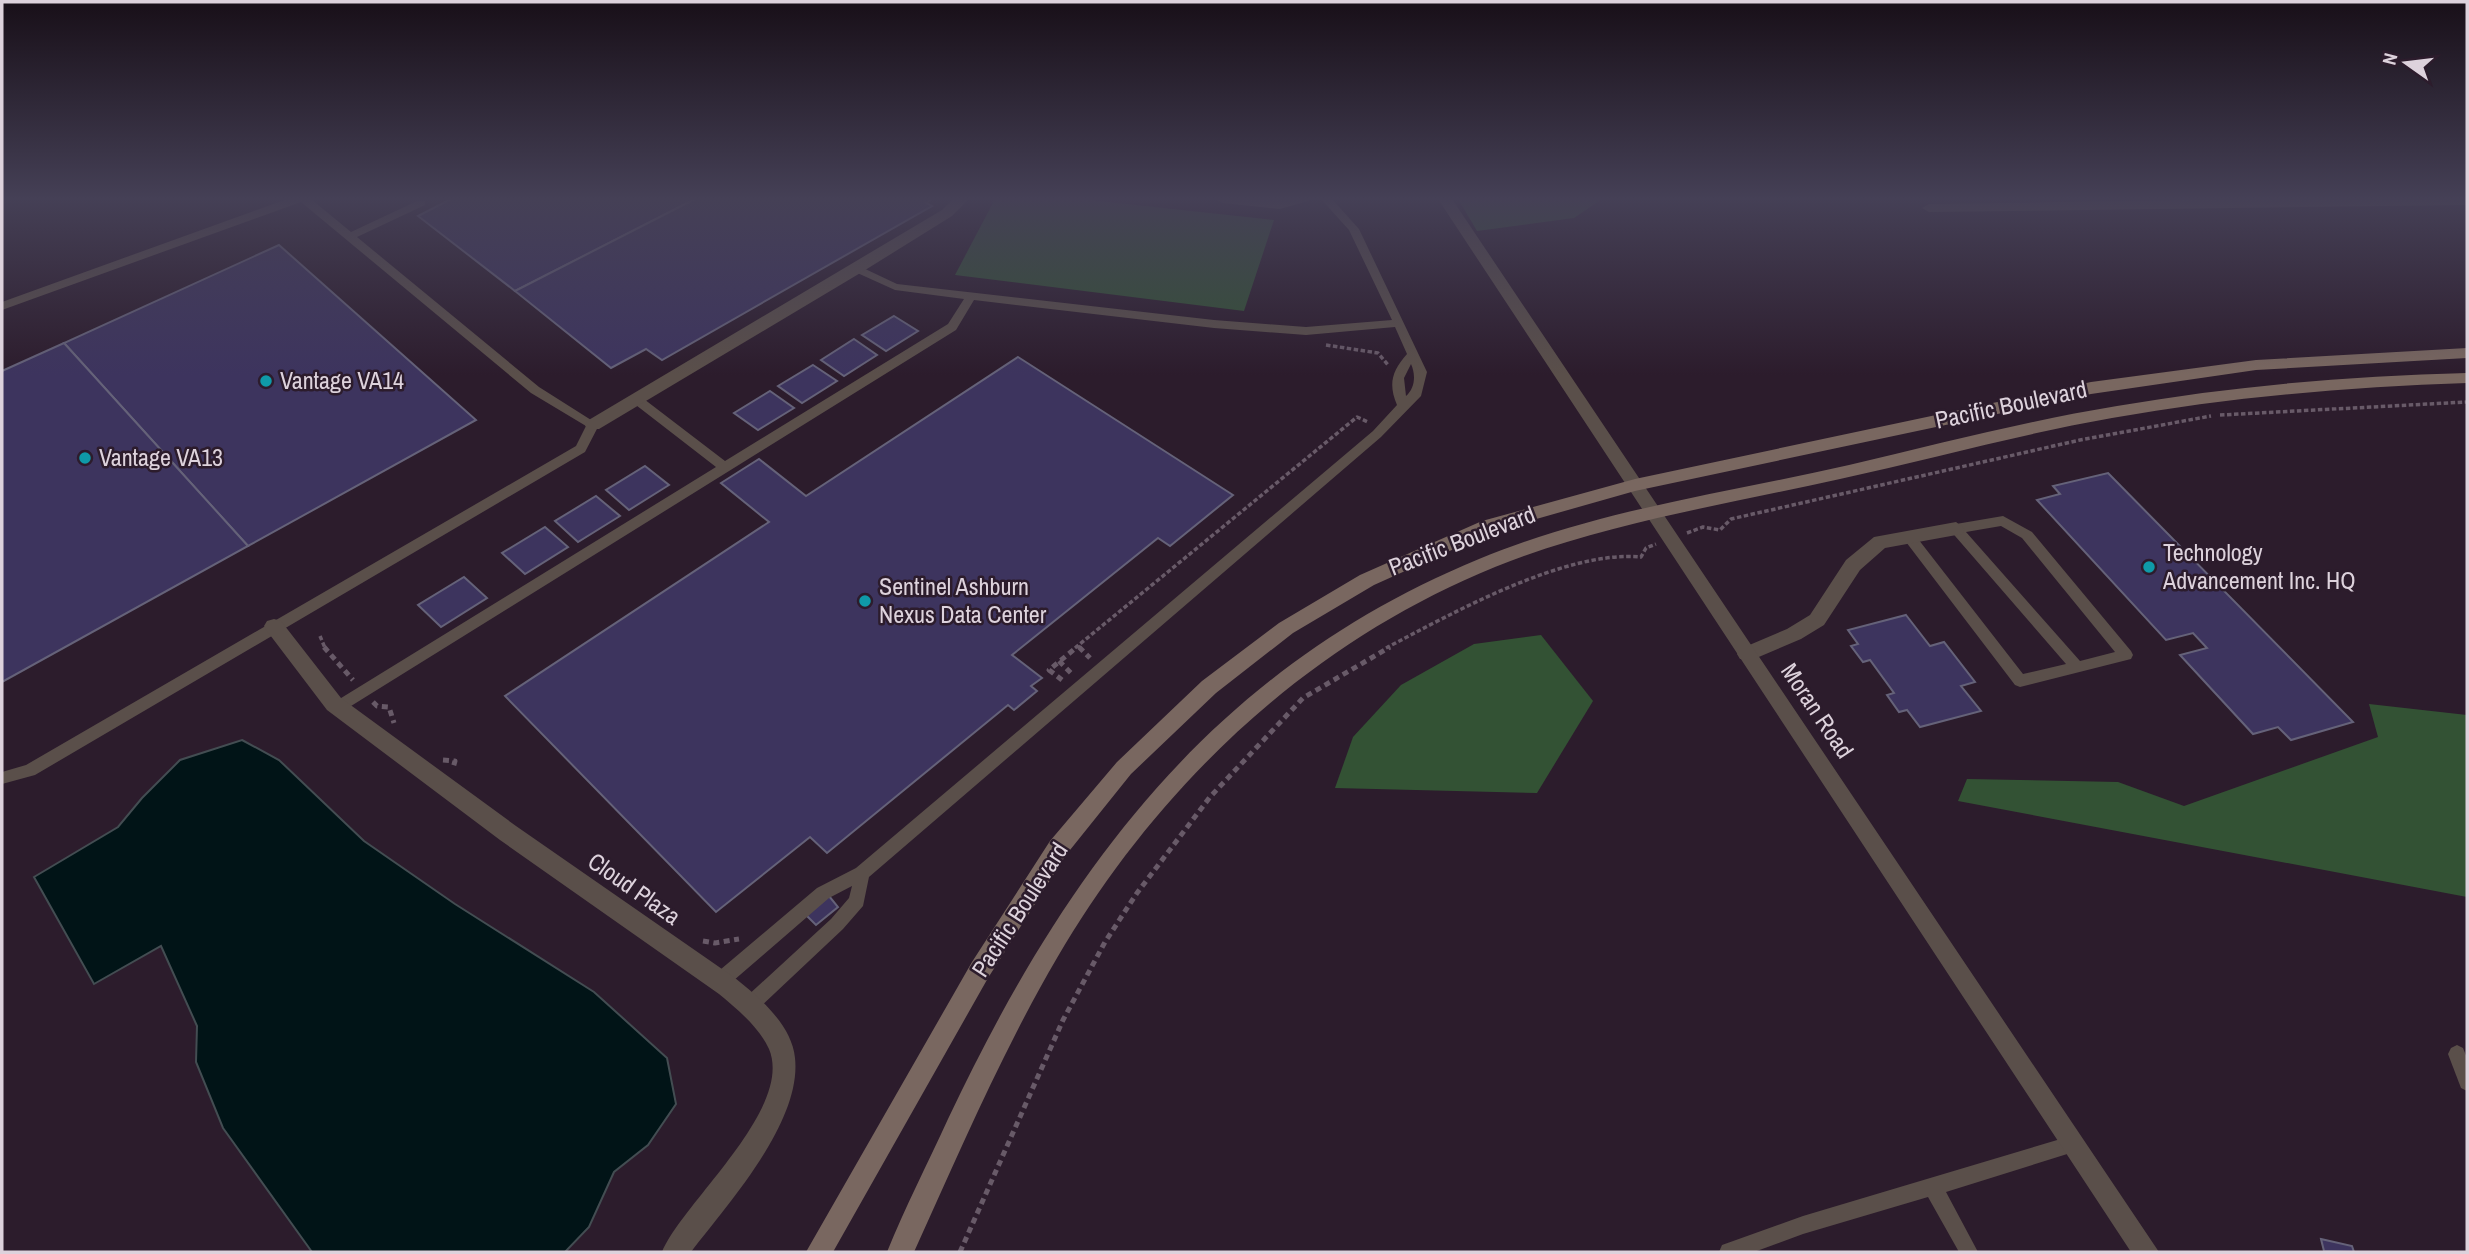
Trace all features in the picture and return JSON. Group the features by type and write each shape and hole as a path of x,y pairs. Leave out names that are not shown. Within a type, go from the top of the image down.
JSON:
{"main road":[{"name":"Pacific Boulevard","path":"819,1252 980,970 1033,884 1116,778 1165,727 1209,687 1275,636 1367,580 1488,526 1635,485 2091,388 2256,365 2467,353"},
{"name":"Pacific Boulevard","path":"900,1252 1008,1024 1065,924 1135,824 1178,773 1224,727 1328,646 1372,618 1427,589 1525,549 1577,532 2064,422 2240,395 2335,385 2467,377"}],"street":[{"path":"593,425 876,258"},
{"name":"Moran Road","path":"1483,258 2146,1252"},
{"path":"1747,653 1817,620 1862,554 1880,542 1956,529"},
{"name":"Cloud Plaza","path":"274,626 338,707 508,832 751,1004 783,1056 779,1099 748,1153 674,1252"}],"lane":[{"path":"2,306 137,258"},
{"path":"2,778 30,770 581,449 593,425 535,390 374,258"},
{"path":"720,981 823,893 863,873 1401,412 1403,404 1417,393 1421,372 1368,258"},
{"path":"857,269 895,287 1214,324 1306,331 1399,323"},
{"path":"338,707 723,466 952,327 971,296"},
{"path":"1403,404 1395,389 1396,381 1400,369 1412,356"},
{"path":"636,399 723,466"},
{"path":"1910,538 2020,681 2126,655 2027,536 2003,521 1956,529"},
{"path":"1956,529 2077,667"},
{"path":"751,1004 837,924 857,901 863,873"},
{"path":"2457,1054 2467,1082"},
{"path":"1729,1252 1803,1225 1934,1189 2074,1144"},
{"path":"1934,1189 1969,1252"}],"path":[{"path":"1313,344 1378,353 1389,366 1387,374"},
{"path":"960,1252 1063,1020 1105,943 1137,893 1203,806 1303,698 1344,671 1447,616 1500,592 1574,565 1620,555 1640,556 1646,548 1703,527 1720,530 1731,519 2080,440 2216,415 2467,402"},
{"path":"1052,688 1062,680 1049,670 1357,417 1371,424 1377,415"},
{"path":"320,636 323,646 377,706 389,707 393,712 392,722 402,730"},
{"path":"438,757 454,761 453,768 464,776"},
{"path":"693,939 715,943 745,936"}],"green space":[{"path":"964,258 1262,258 1244,311 955,275"},
{"path":"1541,635 1593,701 1537,793 1335,788 1353,737 1401,685 1474,644"},
{"path":"2369,704 2467,715 2467,897 1958,801 1967,779 2118,782 2184,806 2378,737"}],"shaded area":[{"path":"242,740 279,760 364,841 455,904 594,992 667,1058 676,1104 648,1145 614,1172 589,1227 565,1252 312,1252 223,1128 196,1062 197,1026 161,946 94,984 34,877 118,827 180,760"}],"building":[{"name":"Vantage VA14","path":"252,258 293,258 476,420 248,546 64,343"},
{"path":"472,258 581,258 515,291"},
{"path":"581,258 842,258 662,360 646,349 611,368 515,291"},
{"path":"894,316 918,331 886,351 862,335"},
{"path":"854,339 877,355 844,376 821,360"},
{"name":"Vantage VA13","path":"64,343 248,546 2,682 2,371"},
{"name":"Sentinel Ashburn Nexus Data Center","path":"1018,357 1233,495 1170,546 1158,538 1012,655 1042,678 1031,686 1037,691 1014,710 1008,705 827,853 810,837 716,912 505,696 769,522 721,483 759,459 806,496"},
{"path":"813,365 837,381 802,403 778,386"},
{"path":"770,391 794,408 758,430 734,413"},
{"path":"645,466 669,485 629,510 606,490"},
{"name":"Technology Advancement Inc. HQ","path":"2108,473 2353,722 2291,740 2278,727 2253,734 2180,655 2207,648 2193,633 2166,640 2037,500 2060,494 2053,486"},
{"path":"596,496 620,516 578,542 555,521"},
{"path":"545,527 568,547 525,574 502,553"},
{"path":"464,577 487,598 441,627 418,605"},
{"path":"1906,615 1930,646 1944,642 1975,682 1961,686 1981,711 1920,727 1907,710 1899,712 1887,695 1894,693 1870,660 1863,662 1851,646 1858,644 1848,630"},
{"path":"829,896 838,907 816,925 806,915"},
{"path":"2321,1239 2352,1246 2354,1252 2324,1251"}],"place":[{"name":"Vantage VA14","path":"266,381"},
{"name":"Vantage VA13","path":"85,458"},
{"name":"Technology Advancement Inc. HQ","path":"2149,567"},
{"name":"Sentinel Ashburn Nexus Data Center","path":"865,601"}]}
